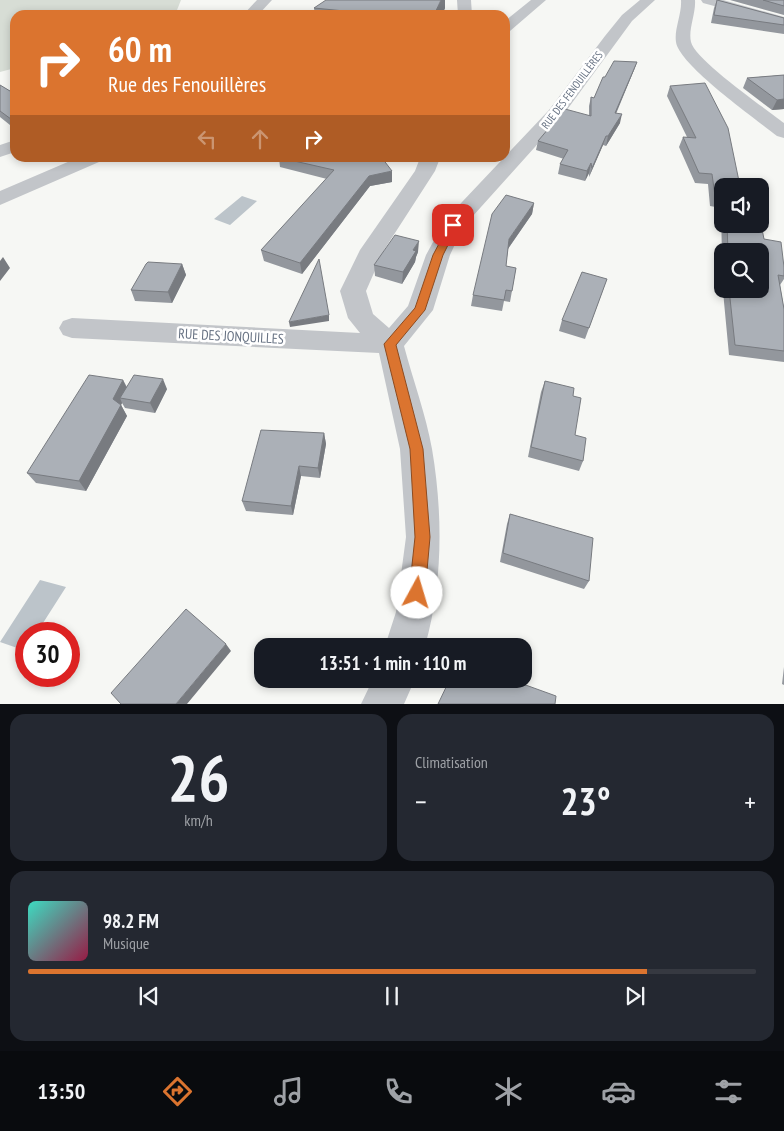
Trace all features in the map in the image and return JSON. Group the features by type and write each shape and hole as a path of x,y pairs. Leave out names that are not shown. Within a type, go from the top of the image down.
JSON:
{"street":[{"path":"255,10 265,0"},
{"path":"510,24 539,0"},
{"name":"RUE DES FENOUILLÈRES","path":"390,344 420,310 438,255 453,225 556,114 610,39 627,18 648,0"},
{"path":"688,0 690,14 681,38 683,47 691,58 784,132"},
{"path":"708,0 784,21"},
{"path":"0,199 83,162"},
{"path":"407,638 415,612 423,537 416,449 390,344 362,318 353,291 372,250 425,171 428,162"},
{"name":"RUE DES JONQUILLES","path":"72,328 390,344"},
{"path":"382,704 390,688"}],"shaded area":[{"path":"0,0 181,0 177,10 10,10 10,69 0,72"},
{"path":"242,196 257,201 230,225 214,219"},
{"path":"40,580 66,587 44,622 15,622 15,647 0,642"}],"building":[{"path":"326,0 441,0 436,10 334,10 314,8"},
{"path":"717,0 784,18 784,25 714,15"},
{"path":"763,0 784,0 784,6"},
{"path":"614,61 637,62 615,113 622,114 608,136 606,136 592,168 591,163 587,171 560,164 568,150 538,141 565,109 591,116 591,97 594,98 603,77 605,77"},
{"path":"784,75 784,99 777,100 747,78"},
{"path":"705,83 728,128 738,178 714,178 714,189 712,174 699,173 683,137 696,138 670,86"},
{"path":"0,85 10,91 10,118 0,111"},
{"path":"299,162 385,162 392,171 369,176 300,263 261,250 334,170"},
{"path":"506,195 534,203 509,239 506,266 516,268 512,291 506,290 504,300 473,295 492,214"},
{"path":"727,233 763,233 764,239 781,242 784,276 778,275 784,309 784,351 735,345 730,298 769,298 769,243 728,243"},
{"path":"395,235 419,241 413,250 416,251 403,272 374,265"},
{"path":"319,259 329,315 289,322"},
{"path":"148,262 182,264 168,292 131,290"},
{"path":"582,272 607,279 589,328 562,320"},
{"path":"89,375 123,380 113,399 121,405 79,481 27,473"},
{"path":"134,375 163,379 150,403 120,398"},
{"path":"545,381 574,388 573,396 581,398 575,435 586,438 583,461 531,447"},
{"path":"261,430 324,433 318,468 299,466 291,506 242,501"},
{"path":"510,514 593,538 589,581 503,553"},
{"path":"186,609 226,644 176,704 121,704 111,693"},
{"path":"532,687 556,696 555,704 438,704 446,688"}],"route":[{"path":"417,593 423,537 416,449 390,344 420,310 438,255 453,225"}]}
